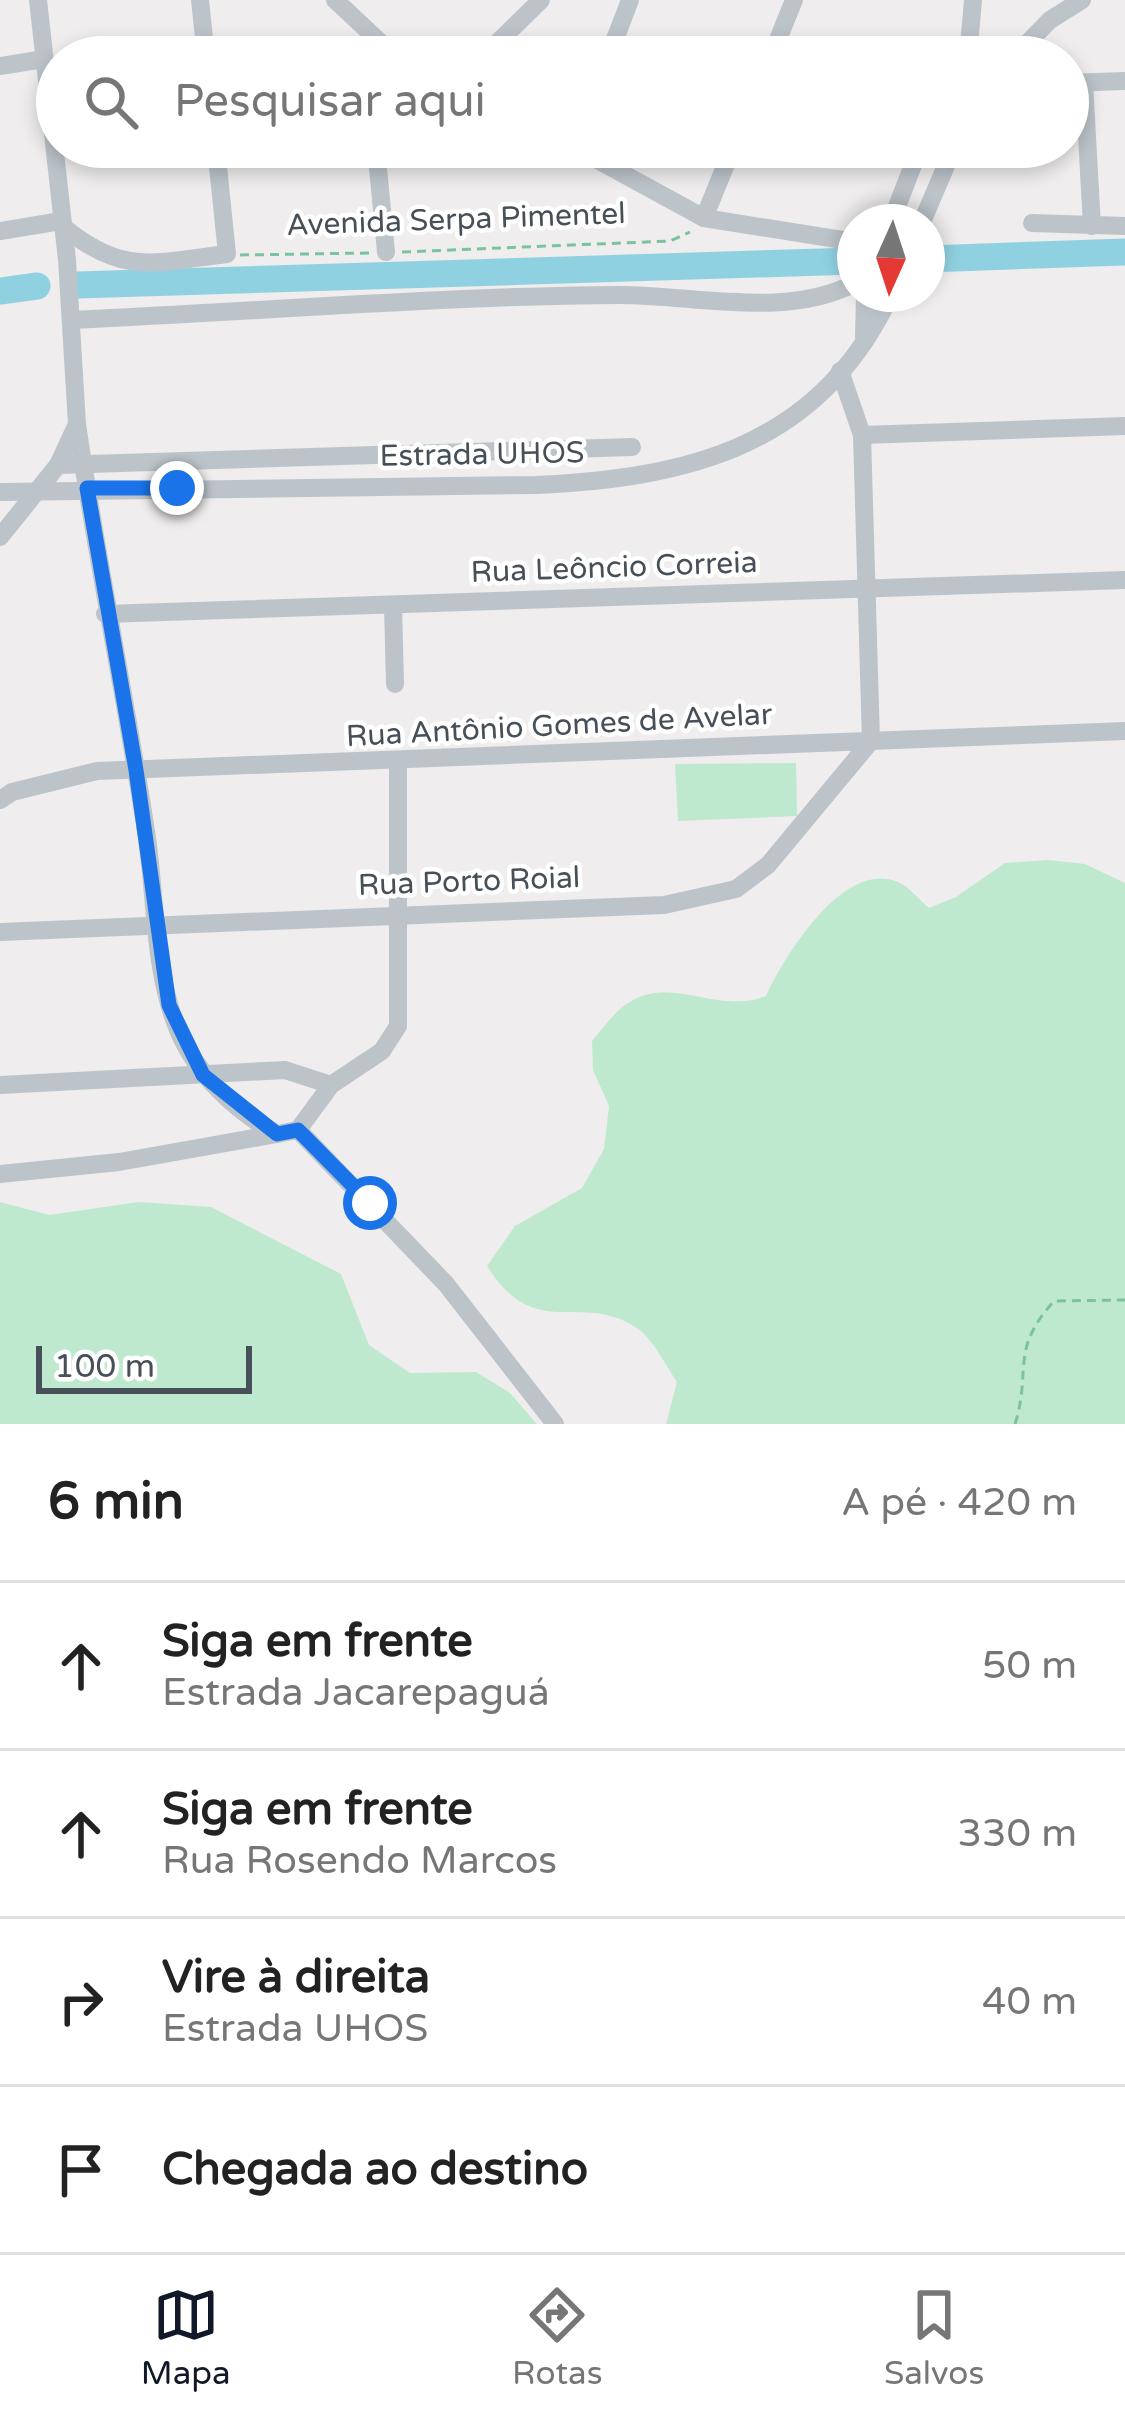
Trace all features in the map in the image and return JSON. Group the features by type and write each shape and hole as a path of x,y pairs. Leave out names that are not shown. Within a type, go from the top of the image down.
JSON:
{"street":[{"path":"38,0 42,36"},
{"path":"200,0 204,36"},
{"path":"335,0 370,36"},
{"path":"504,36 541,0"},
{"path":"616,36 630,0"},
{"path":"779,36 794,0"},
{"path":"970,36 974,0"},
{"path":"1034,36 1082,0"},
{"path":"364,31 364,36"},
{"path":"0,66 36,60"},
{"path":"1089,82 1125,81"},
{"path":"55,168 67,260 77,424 105,614 136,770 169,1005 203,1075 277,1134"},
{"path":"0,231 61,223 95,253 116,261 227,254 218,168"},
{"path":"378,168 386,253"},
{"path":"612,168 704,218 837,239"},
{"path":"704,218 725,168"},
{"path":"900,204 913,168"},
{"path":"928,204 944,168"},
{"path":"1086,168 1093,226"},
{"path":"905,195 929,201"},
{"path":"1032,224 1125,226"},
{"path":"71,320 620,295 792,301 837,292"},
{"path":"864,341 865,312"},
{"name":"Estrada UHOS","path":"2,495 40,489 621,481 690,467 744,447 783,425 840,371 881,312"},
{"path":"840,371 862,435 871,741"},
{"path":"0,537 58,465 77,424"},
{"path":"862,435 1125,426"},
{"path":"58,465 632,447"},
{"name":"Rua Leôncio Correia","path":"105,614 1125,580"},
{"path":"393,605 395,684"},
{"name":"Rua Antônio Gomes de Avelar","path":"0,800 12,791 70,775 136,770 1125,731"},
{"name":"Rua Porto Roial","path":"0,932 401,912 664,905 736,889 768,865 871,741"},
{"path":"0,1174 119,1162 298,1130 331,1085 382,1051 398,1026 398,763"},
{"path":"0,1085 298,1071 331,1085"},
{"path":"298,1130 446,1284 555,1424"}],"path":[{"name":"Avenida Serpa Pimentel","path":"227,254 386,253 670,241 704,218"},
{"path":"1015,1424 1026,1339 1054,1301 1125,1300"}],"green space":[{"path":"796,763 797,816 678,821 675,764"},
{"path":"1005,863 1085,864 1125,883 1125,1424 666,1424 677,1382 637,1328 597,1313 541,1310 505,1290 487,1266 515,1226 582,1188 604,1149 609,1106 593,1070 592,1041 625,1005 659,992 728,1001 766,996 819,915 858,884 879,879 900,883 929,908 956,897"},
{"path":"0,1202 49,1215 139,1202 211,1207 341,1274 369,1345 410,1373 476,1372 510,1393 537,1424 0,1424"}],"waterway":[{"path":"945,258 1125,252"},
{"path":"78,285 837,262"},
{"path":"0,291 37,286"}],"route":[{"path":"177,488 87,488 105,614 147,836 169,1005 203,1075 277,1134 298,1130 370,1203"}]}
